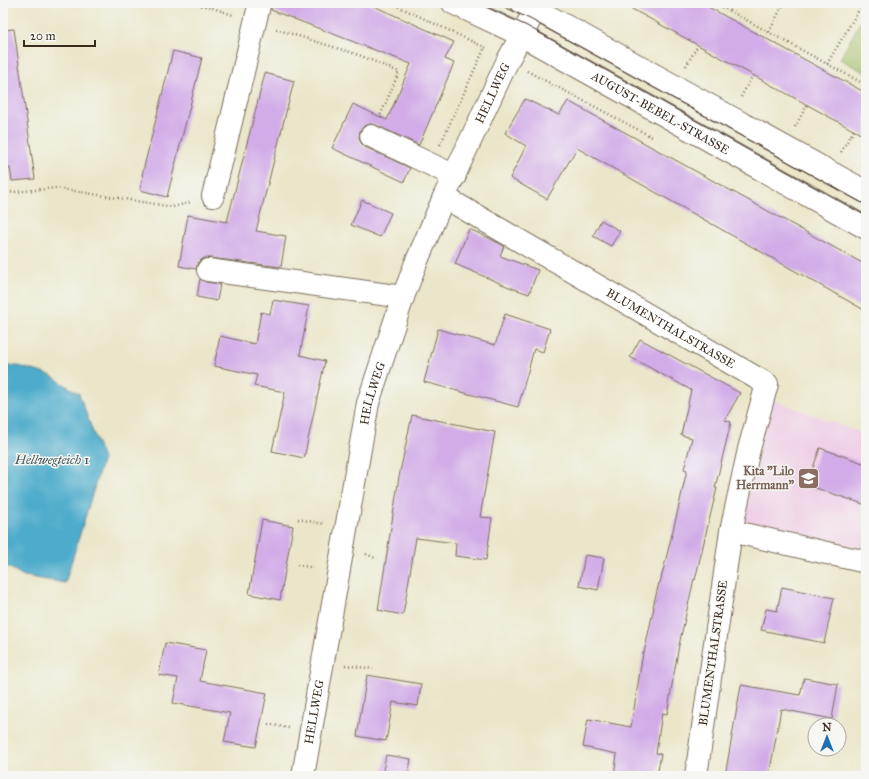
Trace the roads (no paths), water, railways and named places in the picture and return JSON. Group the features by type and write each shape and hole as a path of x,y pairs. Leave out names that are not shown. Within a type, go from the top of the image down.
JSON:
{"street":[{"name":"AUGUST-BEBEL-STRASSE","path":"453,3 521,35 866,228"},
{"name":"HELLWEG","path":"303,776 368,403 403,297 416,263 454,176 521,35 532,5"},
{"path":"532,5 866,192"},
{"path":"213,196 257,14"},
{"path":"371,136 454,176"},
{"name":"BLUMENTHALSTRASSE","path":"444,198 767,384 748,449 731,531 696,776"},
{"path":"208,270 403,297"},
{"path":"731,531 866,562"}],"water":[{"name":"Hellwegteich 1","path":"3,366 19,366 50,375 79,394 103,459 65,583 24,576 3,564"}],"tram line":[{"path":"477,3 527,26 866,216"},
{"path":"496,3 530,19 866,205"}],"place":[{"name":"Kita \"Lilo Herrmann\"","path":"809,478"}]}
